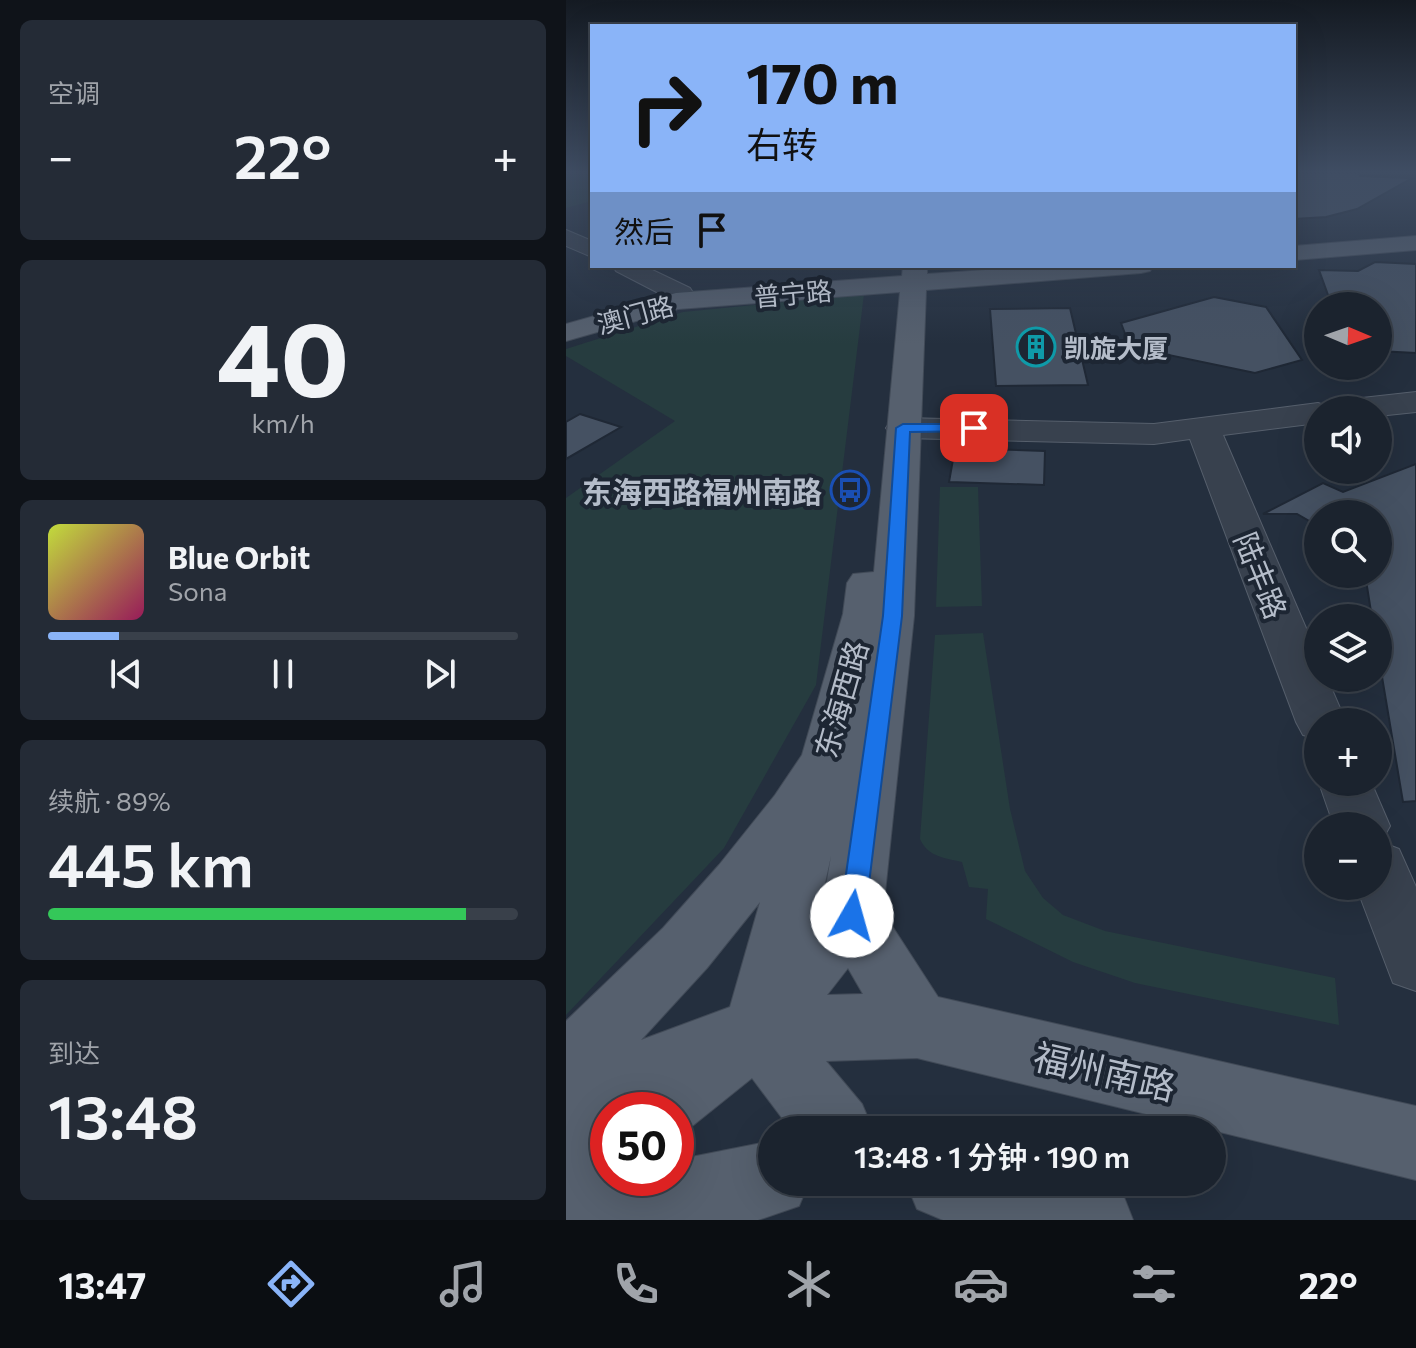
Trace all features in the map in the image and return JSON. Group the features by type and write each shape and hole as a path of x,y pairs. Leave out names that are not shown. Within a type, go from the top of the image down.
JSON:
{"main road":[{"path":"1296,244 1416,235"},
{"path":"1296,253 1416,243"},
{"path":"1369,247 1416,250"},
{"path":"906,281 921,302 944,292 1028,270 1084,268"},
{"name":"普宁路","path":"687,297 1028,270"},
{"name":"东海西路","path":"852,916 892,616 903,428 906,281"},
{"name":"东海西路","path":"566,1070 627,1011 740,883 795,811 827,759 865,614 906,281"},
{"name":"澳门路","path":"566,325 687,297"},
{"name":"澳门路","path":"566,333 687,297"},
{"path":"758,1030 827,759"},
{"path":"680,1092 758,1030 852,916 917,1025"},
{"name":"福州南路","path":"758,1030 917,1025 1416,1143"},
{"path":"566,1104 758,1030"},
{"path":"758,1030 825,1116"},
{"path":"566,1174 590,1159"},
{"path":"591,1220 758,1182"},
{"path":"999,1196 1094,1220"}],"street":[{"path":"566,237 590,249"},
{"name":"澳门路","path":"629,268 687,297"},
{"path":"1392,405 1416,402"},
{"path":"903,428 1119,434 1203,428 1304,415"},
{"name":"陆丰路","path":"1203,428 1315,708"},
{"path":"1391,900 1416,962"}],"green space":[{"path":"864,294 816,685 724,848 566,1015 566,498 675,421 566,356 566,349 683,312"},
{"path":"940,487 978,487 982,606 936,607"},
{"path":"983,633 1010,809 1025,871 1043,898 1063,915 1105,931 1335,978 1339,1025 1135,983 1073,962 986,919 988,889 969,887 962,862 932,853 920,839 935,635"}],"building":[{"path":"1375,262 1416,264 1416,353 1392,352 1392,292 1327,292 1319,270 1358,271"},
{"path":"1214,297 1266,307 1302,360 1255,373 1130,347 1121,323"},
{"name":"凯旋大厦","path":"1070,308 1088,385 996,386 990,309"},
{"path":"580,414 621,427 566,459 566,422"},
{"path":"955,448 1045,451 1044,485 949,482"},
{"path":"1416,464 1416,801 1403,802 1392,736 1392,708 1387,708 1385,692 1392,692 1392,604 1370,604 1367,588 1392,588 1392,500 1304,500 1304,518 1297,514 1263,514 1321,484 1343,492 1364,484 1392,484 1392,473"}],"place":[{"name":"凯旋大厦","path":"1036,347"},
{"name":"东海西路福州南路","path":"850,490"}],"route":[{"path":"852,916 892,616 903,428 974,428"}]}
